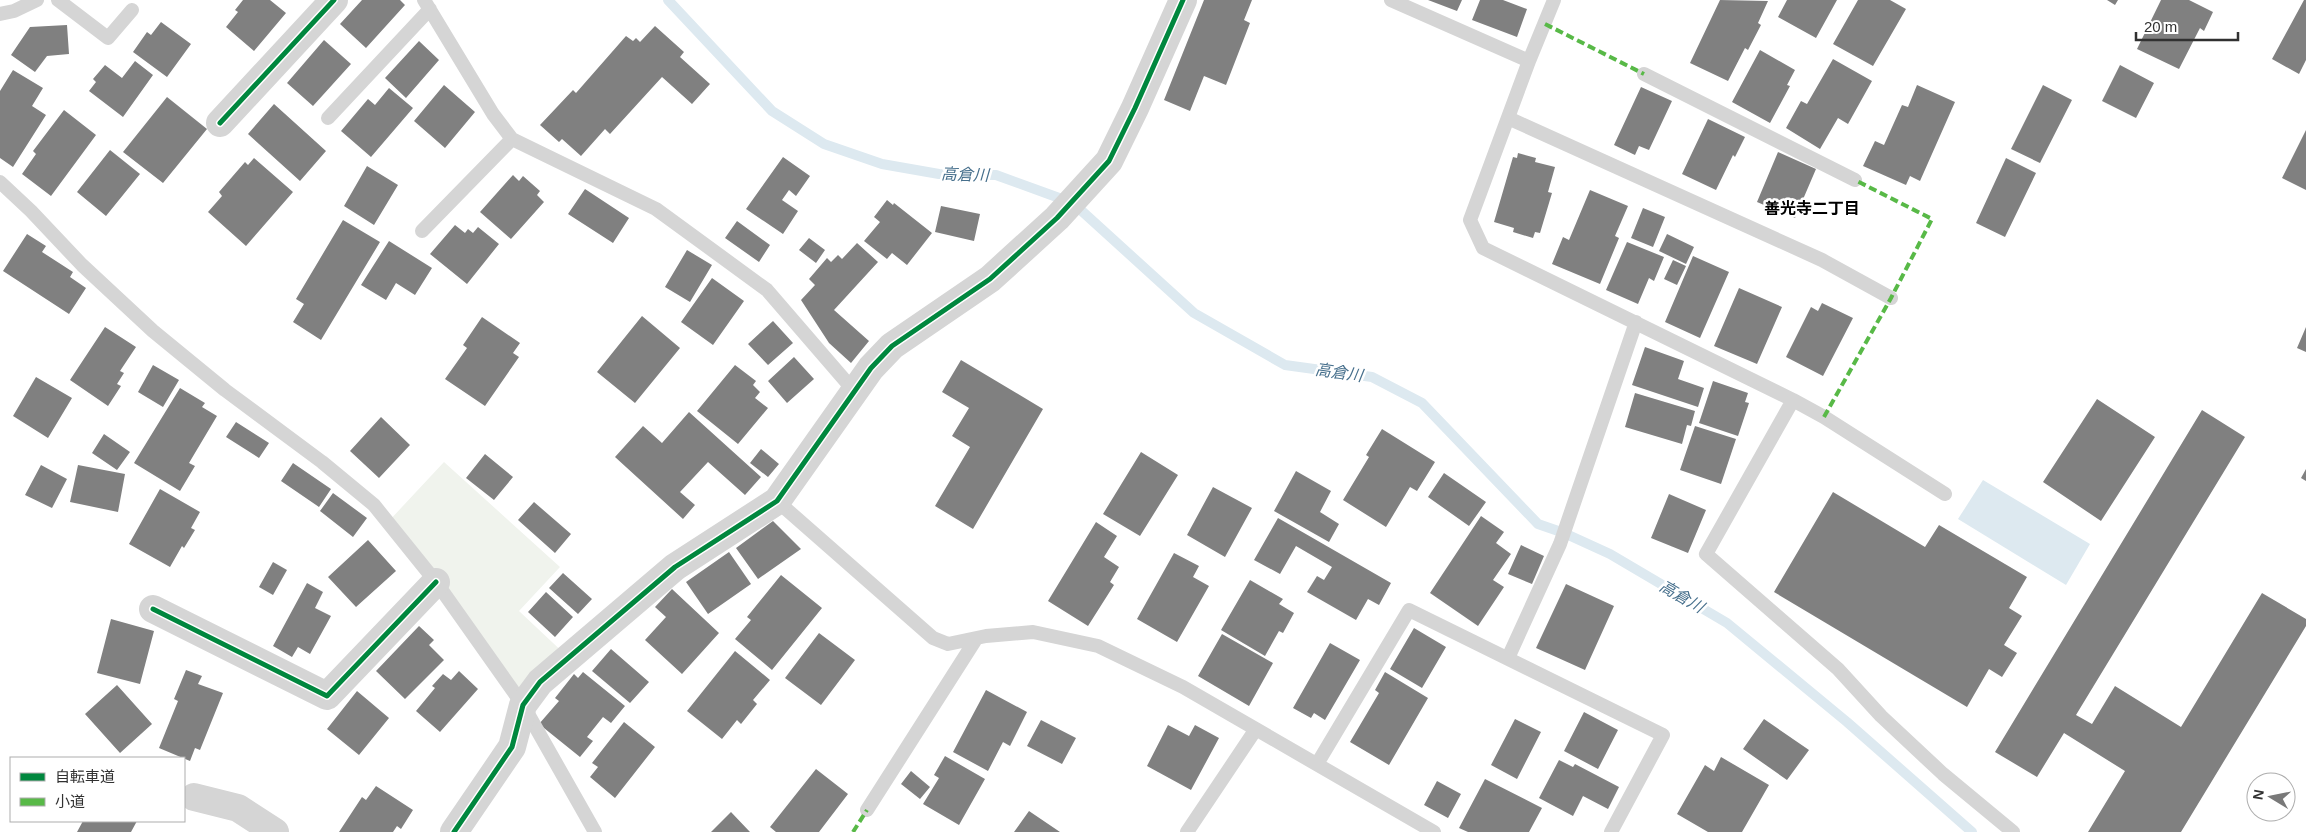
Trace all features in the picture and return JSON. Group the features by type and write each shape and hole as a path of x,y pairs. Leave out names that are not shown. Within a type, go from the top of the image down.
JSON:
{"street":[{"path":"220,123 334,0"},
{"path":"454,832 512,747 523,705 540,682 675,567 777,501 871,368 892,346 990,279 1057,218 1109,161 1183,0"},
{"path":"153,610 327,696 436,582"},
{"path":"194,797 238,808 275,832"}],"lane":[{"path":"0,14 37,0"},
{"path":"58,0 108,38 132,10"},
{"path":"1391,0 1529,61"},
{"path":"1554,0 1529,61 1470,220 1483,248 1793,400 1824,417 1945,494"},
{"path":"328,118 427,5 493,114 512,139 656,209 766,290 855,392"},
{"path":"1644,74 1855,180"},
{"path":"1508,118 1822,260 1891,298"},
{"path":"422,231 512,139"},
{"path":"0,182 31,211 82,265 153,331 225,390 322,462 374,506 436,582 523,705 595,832"},
{"path":"1508,658 1560,544 1636,322"},
{"path":"1793,400 1706,554 1838,669 1881,716 1943,774 2013,832"},
{"path":"777,501 933,638 948,644 986,636 1033,632 1098,646 1183,687 1434,832"},
{"path":"1317,764 1409,610 1663,735 1610,832"},
{"path":"867,810 976,639"},
{"path":"1187,832 1256,728"}],"shaded area":[{"path":"444,462 560,567 519,611 569,658 523,705 388,522"},
{"path":"1983,480 2090,544 2066,585 1958,519"}],"building":[{"path":"243,0 270,0 286,13 254,51 226,27 238,12 235,10"},
{"path":"362,0 400,0 405,5 366,48 340,24"},
{"path":"1204,0 1252,0 1244,20 1250,23 1226,85 1204,76 1190,111 1164,100"},
{"path":"1428,0 1462,0 1457,11"},
{"path":"1480,0 1503,0 1527,9 1517,37 1472,20"},
{"path":"1720,0 1768,1 1758,23 1761,25 1748,50 1745,48 1728,81 1690,63"},
{"path":"1787,0 1837,0 1816,38 1778,17"},
{"path":"1858,0 1890,0 1906,9 1873,66 1833,44"},
{"path":"2107,0 2118,0 2115,5"},
{"path":"2161,0 2189,0 2213,12 2204,31 2200,28 2179,69 2137,49"},
{"path":"2304,0 2306,0 2306,60 2299,74 2272,59"},
{"path":"161,22 191,44 167,77 133,52 147,32 151,35"},
{"path":"67,25 69,54 47,56 35,72 11,55 30,27"},
{"path":"655,26 684,52 680,57 710,84 692,104 662,77 610,134 605,129 581,156 562,139 559,142 540,125 573,90 576,93 626,36 633,41 636,38 640,42"},
{"path":"324,40 351,64 313,106 287,83"},
{"path":"419,41 439,60 406,98 385,78"},
{"path":"1760,50 1795,70 1787,85 1790,86 1770,123 1732,102"},
{"path":"1833,59 1872,81 1848,124 1838,118 1820,149 1786,128 1801,101 1807,104"},
{"path":"135,61 153,75 123,117 89,91 96,82 93,79 105,65 122,78"},
{"path":"2120,65 2154,83 2136,118 2102,101"},
{"path":"13,70 43,88 32,106 46,115 13,167 0,158 0,91"},
{"path":"444,85 475,112 445,148 414,121"},
{"path":"1917,85 1955,102 1920,181 1910,176 1906,185 1863,166 1875,141 1884,145 1902,105 1908,107"},
{"path":"2043,85 2072,100 2040,163 2011,149"},
{"path":"1641,87 1672,101 1649,150 1639,146 1635,155 1614,145"},
{"path":"389,88 413,108 371,157 341,131 368,99 375,105"},
{"path":"167,97 207,129 163,183 123,152"},
{"path":"274,104 326,151 300,181 248,134"},
{"path":"64,110 96,135 51,196 22,174 36,154 33,151"},
{"path":"1708,119 1745,137 1735,157 1733,155 1716,190 1682,174"},
{"path":"2306,130 2306,190 2282,178"},
{"path":"110,150 140,174 106,216 77,192"},
{"path":"1778,152 1816,169 1795,218 1757,202"},
{"path":"1518,153 1536,158 1535,162 1555,167 1548,192 1552,193 1540,233 1535,232 1533,238 1513,232 1514,228 1494,222 1513,157 1517,158"},
{"path":"783,157 810,176 796,196 789,190 782,200 798,211 783,234 746,209"},
{"path":"254,158 293,192 246,246 208,212 222,196 219,192 245,162 248,165"},
{"path":"2006,158 2036,173 2005,237 1976,223"},
{"path":"367,166 398,185 374,225 344,206"},
{"path":"513,175 519,181 523,176 540,191 537,195 544,202 511,239 480,212"},
{"path":"585,189 629,218 613,243 568,214"},
{"path":"1590,190 1628,206 1615,236 1619,238 1600,284 1552,264 1563,237 1569,240"},
{"path":"887,200 893,205 894,203 932,233 907,265 892,253 887,259 864,241 880,222 874,217"},
{"path":"941,206 980,214 974,241 935,232"},
{"path":"1643,208 1665,217 1653,247 1631,238"},
{"path":"343,220 380,242 321,340 293,322 304,304 296,299"},
{"path":"737,221 770,245 759,262 725,238"},
{"path":"455,225 465,233 468,229 473,233 478,227 499,244 467,284 430,254"},
{"path":"27,234 46,246 42,252 73,272 70,277 86,288 69,314 3,271"},
{"path":"1667,234 1694,247 1686,264 1659,251"},
{"path":"809,238 825,250 816,263 799,250"},
{"path":"389,241 432,268 415,295 396,283 386,300 361,285"},
{"path":"1627,242 1664,257 1654,281 1649,278 1638,304 1606,290"},
{"path":"857,243 878,262 834,310 869,341 851,363 829,343 801,300 815,285 809,279 827,258 831,262 838,255 842,259"},
{"path":"687,250 712,265 690,302 665,287"},
{"path":"1693,256 1729,272 1700,338 1665,322"},
{"path":"1673,260 1686,266 1677,285 1664,279"},
{"path":"712,278 744,301 713,345 681,322"},
{"path":"1739,288 1782,307 1757,364 1714,346"},
{"path":"1822,303 1853,318 1823,376 1786,357 1811,307 1818,311"},
{"path":"642,316 680,348 635,403 597,372"},
{"path":"482,317 520,343 513,353 519,357 485,406 445,379 467,348 463,345"},
{"path":"773,321 793,343 768,365 748,344"},
{"path":"105,327 136,347 120,371 124,373 117,384 121,386 108,406 70,380"},
{"path":"2306,327 2306,352 2297,348"},
{"path":"1645,347 1684,361 1678,379 1704,388 1698,407 1632,385"},
{"path":"794,357 814,379 787,403 768,381"},
{"path":"961,360 1043,409 973,529 935,506 970,447 952,436 969,408 942,392"},
{"path":"153,365 179,380 163,407 138,392"},
{"path":"735,365 756,381 753,385 760,392 755,398 768,408 738,444 697,411"},
{"path":"36,377 72,398 48,438 13,416"},
{"path":"1713,381 1748,393 1745,402 1749,403 1738,436 1699,423"},
{"path":"180,388 205,403 202,407 217,416 189,463 195,466 180,491 134,463"},
{"path":"1635,393 1695,411 1691,426 1687,425 1682,444 1625,427"},
{"path":"2097,399 2155,437 2101,521 2043,482"},
{"path":"2202,410 2245,437 2076,715 2092,724 2115,686 2181,727 2262,593 2306,619 2306,626 2181,832 2088,832 2125,771 2064,733 2037,777 1995,752"},
{"path":"689,412 761,477 745,495 708,462 680,492 695,505 683,519 615,457 643,426 662,443"},
{"path":"381,417 410,445 379,478 350,451"},
{"path":"236,422 269,443 259,458 226,437"},
{"path":"1695,426 1736,439 1721,484 1680,470"},
{"path":"1382,429 1435,462 1417,491 1410,487 1386,527 1343,500 1369,457 1366,455"},
{"path":"104,434 130,452 117,470 92,453"},
{"path":"761,449 779,464 768,477 750,463"},
{"path":"1141,452 1178,475 1140,536 1103,514"},
{"path":"485,454 513,477 494,500 466,478"},
{"path":"293,463 331,489 319,507 281,481"},
{"path":"41,465 67,479 52,508 25,495"},
{"path":"78,465 125,474 118,512 70,502"},
{"path":"2306,469 2306,481 2301,478"},
{"path":"1296,471 1331,491 1320,512 1339,524 1329,542 1274,511"},
{"path":"1444,473 1486,502 1469,526 1428,497"},
{"path":"1213,487 1252,508 1225,557 1187,535"},
{"path":"160,489 200,512 191,528 195,530 184,548 182,546 170,567 129,544"},
{"path":"1833,492 1925,547 1939,525 2027,577 2009,608 2022,616 2004,645 2017,653 2002,677 1989,669 1967,707 1774,592"},
{"path":"333,493 367,518 353,537 320,511"},
{"path":"1669,494 1706,510 1688,553 1651,538"},
{"path":"534,502 571,534 555,553 518,520"},
{"path":"1481,516 1504,532 1496,543 1511,554 1493,580 1504,587 1478,626 1430,593"},
{"path":"1278,518 1391,583 1379,605 1368,599 1356,620 1307,592 1317,576 1324,580 1332,567 1296,546 1280,574 1254,560"},
{"path":"773,521 801,549 758,579 736,548"},
{"path":"1096,522 1117,536 1104,557 1119,567 1110,582 1114,585 1088,626 1048,601"},
{"path":"368,540 396,571 356,607 328,577"},
{"path":"1521,545 1544,556 1532,584 1508,574"},
{"path":"729,552 751,584 708,614 686,582"},
{"path":"1174,553 1199,566 1193,577 1209,586 1177,642 1137,619"},
{"path":"273,562 287,570 273,595 259,587"},
{"path":"563,573 592,599 578,614 549,588"},
{"path":"781,575 822,608 772,670 735,639 751,620 747,617"},
{"path":"1250,580 1283,599 1279,604 1294,613 1283,633 1279,631 1265,656 1221,630"},
{"path":"307,583 323,592 315,608 331,616 310,654 298,647 292,657 273,646"},
{"path":"1566,584 1614,606 1585,670 1536,648"},
{"path":"672,589 719,633 682,674 645,640 666,617 655,607"},
{"path":"546,592 573,617 555,637 528,612"},
{"path":"111,619 154,631 140,684 97,673"},
{"path":"419,626 434,640 429,645 444,660 405,699 376,671"},
{"path":"1414,628 1446,647 1422,688 1390,669"},
{"path":"819,633 855,660 821,705 785,678"},
{"path":"1222,634 1273,663 1249,706 1198,676"},
{"path":"1330,643 1360,660 1325,720 1314,713 1311,718 1293,708"},
{"path":"611,649 649,682 630,703 592,671"},
{"path":"735,651 770,680 753,700 757,704 741,724 737,720 722,739 687,711"},
{"path":"186,670 202,676 198,684 223,693 200,750 195,748 190,761 185,757 159,748 178,701 174,699"},
{"path":"459,671 478,689 440,732 416,711 435,688 432,686 443,674 451,680"},
{"path":"583,672 625,706 611,723 603,717 587,737 593,741 580,757 539,724 559,701 555,698 574,674 578,678"},
{"path":"1385,672 1428,698 1389,765 1350,742 1379,693 1375,690"},
{"path":"117,685 152,724 120,753 85,714"},
{"path":"986,690 1027,712 1010,746 1003,742 988,771 953,752"},
{"path":"357,691 389,718 359,755 327,729"},
{"path":"1584,712 1618,730 1598,769 1564,751"},
{"path":"1515,719 1541,732 1517,779 1491,765"},
{"path":"1764,719 1809,750 1787,780 1743,749"},
{"path":"1041,720 1076,738 1062,764 1027,746"},
{"path":"624,722 655,747 615,798 590,777 598,767 592,763"},
{"path":"1168,725 1189,736 1195,725 1219,738 1191,790 1147,766"},
{"path":"945,756 985,779 959,825 923,804 939,778 934,775"},
{"path":"1721,757 1769,785 1742,832 1708,832 1677,814 1705,765 1714,771"},
{"path":"1559,760 1573,767 1575,764 1619,787 1608,809 1583,796 1573,816 1539,798"},
{"path":"816,769 848,794 819,832 776,832 770,827"},
{"path":"911,771 930,787 920,799 901,784"},
{"path":"1485,779 1542,808 1529,832 1468,832 1459,828"},
{"path":"1437,781 1461,794 1448,818 1424,805"},
{"path":"376,786 413,810 401,829 397,826 393,832 339,832 362,797 366,800"},
{"path":"1029,811 1060,832 1014,832"},
{"path":"731,812 750,832 711,832"},
{"path":"82,822 136,822 131,832 77,832"}],"waterway":[{"name":"高倉川","path":"668,0 772,111 824,144 882,164 939,174 996,175 1073,203 1194,313 1285,365 1372,377 1422,403 1538,524 1564,533 1610,554 1727,623 1847,722 1972,832"}],"marked path":[{"path":"1545,24 1644,74"},
{"path":"1824,417 1891,298 1932,219 1855,180"},
{"path":"853,832 867,810"}],"cycle path":[{"path":"220,123 334,0"},
{"path":"454,832 512,747 523,705 540,682 675,567 777,501 871,368 892,346 990,279 1057,218 1109,161 1183,0"},
{"path":"153,609 327,696 436,582"}],"district":[{"name":"善光寺二丁目","path":"1812,208"}]}
